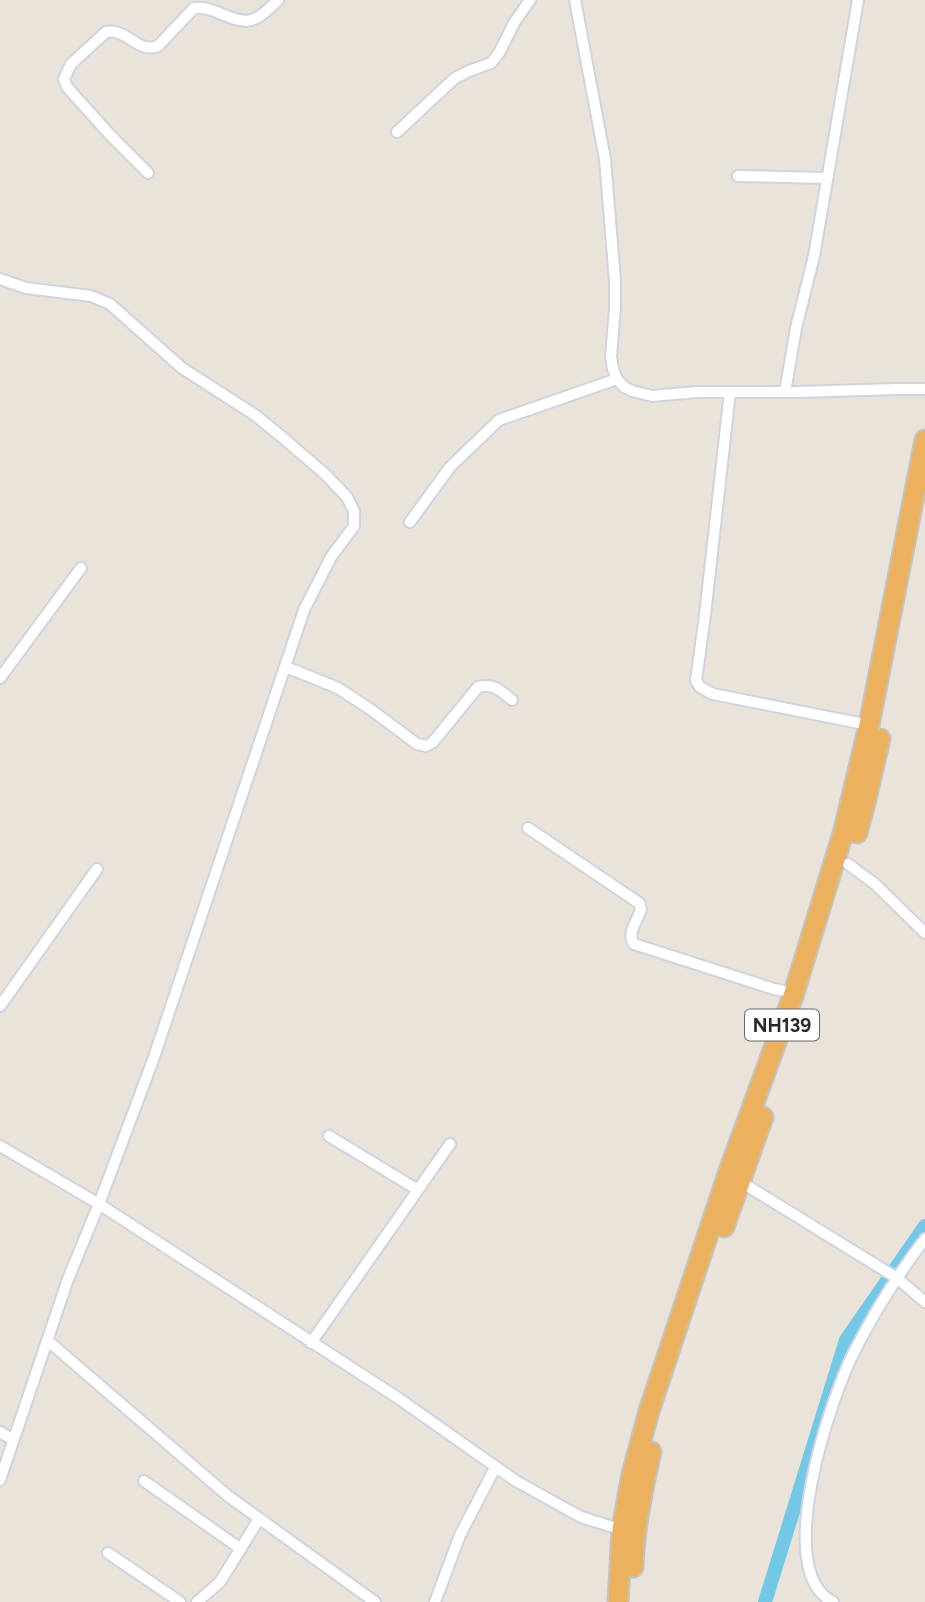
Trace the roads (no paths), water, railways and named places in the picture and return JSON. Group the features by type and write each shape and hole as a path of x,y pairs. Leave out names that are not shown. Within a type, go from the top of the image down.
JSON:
{"highway":[{"name":"NH139","path":"734,1178 844,830 869,725 925,440"},
{"name":"NH139","path":"618,1602 629,1531 632,1474 649,1411 734,1178 804,1000 865,803 879,743 892,661 925,498"},
{"name":"NH139","path":"629,1531 633,1550 631,1602"}],"street":[{"path":"148,173 110,136 68,87 64,79 71,64 106,32 113,30 145,48 153,48 194,8 203,7 234,20 250,21 260,17 278,0"},
{"path":"397,132 455,78 491,63 530,0"},
{"path":"575,0 605,159 615,281 611,357 617,379 624,387 652,396 697,392 925,389"},
{"path":"785,392 796,328 814,256 859,0"},
{"path":"738,176 827,178"},
{"path":"0,279 26,288 91,296 110,304 182,368 255,415 282,437 325,474 347,497 354,511 354,526 331,557 304,610 153,1060 73,1267 0,1480"},
{"path":"410,522 450,467 499,420 617,379"},
{"path":"730,392 696,681 699,688 713,694 869,725"},
{"path":"0,678 81,568"},
{"path":"286,667 338,688 417,744 426,746 433,742 478,687 494,686 513,701"},
{"path":"528,828 639,903 641,909 631,934 634,944 794,993"},
{"path":"848,864 875,884 925,933"},
{"path":"0,1006 97,869"},
{"path":"329,1136 418,1189"},
{"path":"311,1343 450,1144"},
{"path":"0,1146 99,1204 398,1398 495,1468 581,1517 629,1531"},
{"path":"734,1178 897,1278 925,1303"},
{"path":"833,1602 821,1593 813,1581 806,1542 817,1457 846,1369 897,1278 925,1239"},
{"path":"47,1340 214,1485 375,1602"},
{"path":"0,1432 13,1440"},
{"path":"435,1602 460,1535 495,1468"},
{"path":"144,1481 241,1549"},
{"path":"197,1602 220,1582 259,1519"},
{"path":"108,1553 180,1602"}],"waterway":[{"path":"765,1602 846,1340 925,1226"}]}
